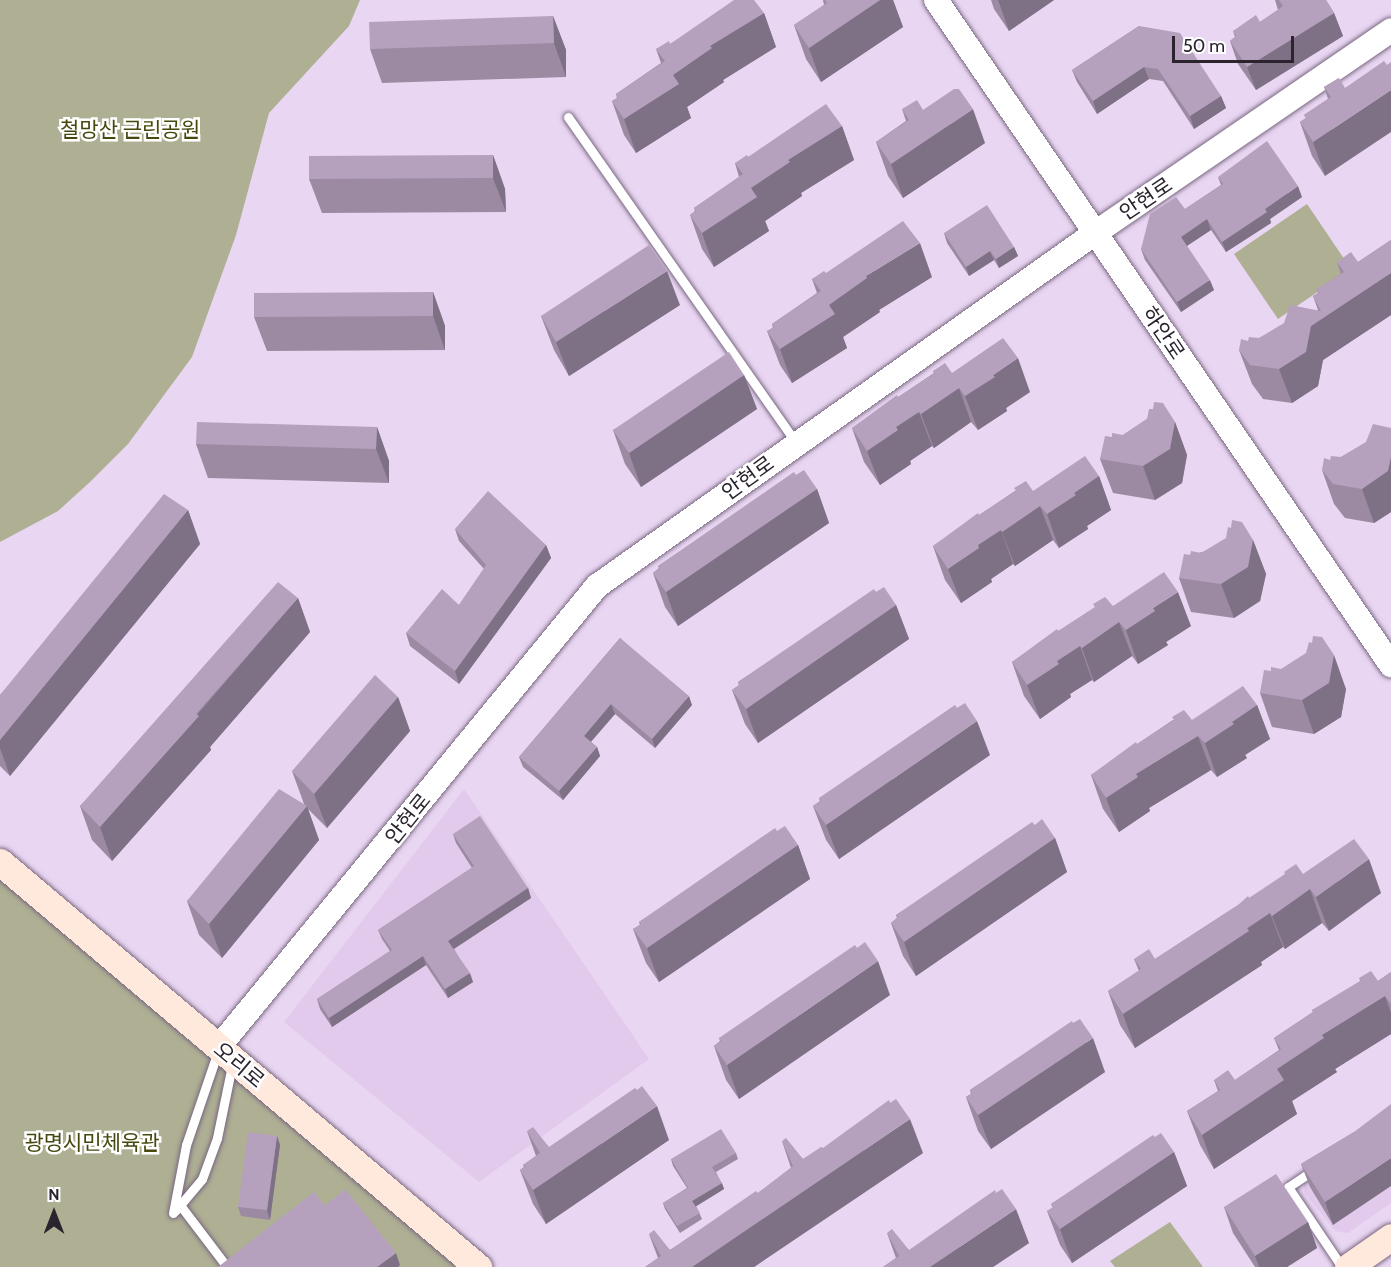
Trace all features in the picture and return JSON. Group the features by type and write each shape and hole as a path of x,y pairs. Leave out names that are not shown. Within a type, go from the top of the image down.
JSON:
{"main road":[{"name":"오리로","path":"0,862 478,1267"},
{"path":"1348,1267 1391,1237"}],"street":[{"name":"하안로","path":"936,0 1391,665"},
{"name":"안현로","path":"226,1055 597,586 1095,233 1391,30"}],"lane":[{"path":"568,117 796,443"},
{"path":"226,1055 217,1137 202,1179 173,1213 186,1144 226,1055"},
{"path":"1325,1162 1288,1187 1342,1267"},
{"path":"180,1205 227,1267"}],"shaded area":[{"path":"464,789 649,1059 479,1182 284,1022"},
{"path":"1391,1123 1391,1203 1348,1233 1335,1231 1304,1192 1304,1182"}],"green space":[{"name":"철망산 근린공원","path":"0,0 360,0 349,26 269,113 236,235 192,357 128,444 90,482 58,511 0,542"},
{"path":"1307,204 1351,269 1278,319 1234,254"},
{"name":"광명시민체육관","path":"0,862 466,1267 0,1267"},
{"path":"1170,1222 1203,1267 1115,1267 1110,1261"}],"building":[{"path":"734,0 754,0 764,13 710,46 712,48 673,75 679,84 624,119 612,101 618,98 616,94 665,61 656,49 669,41 670,44"},
{"path":"825,0 880,0 809,48 794,25 827,3"},
{"path":"1279,0 1326,0 1334,13 1247,67 1230,41 1236,36 1233,31 1256,15 1260,22 1283,6"},
{"path":"553,16 554,43 370,49 369,22"},
{"path":"1139,26 1180,33 1221,96 1190,116 1158,69 1144,67 1093,101 1072,70"},
{"path":"1384,61 1387,65 1391,62 1391,90 1313,142 1300,122 1306,118 1304,115 1331,97 1324,87 1339,78 1345,88"},
{"path":"954,89 959,89 973,109 891,164 876,142 909,120 902,109 917,100 923,110"},
{"path":"826,104 842,126 788,160 790,162 751,188 757,197 702,233 690,215 696,211 694,208 743,174 735,163 747,155 748,157"},
{"path":"1267,141 1298,186 1265,209 1267,212 1222,242 1207,219 1181,237 1210,280 1177,302 1141,249 1150,214 1176,197 1185,209 1223,184 1218,177"},
{"path":"493,155 493,178 309,179 309,156"},
{"path":"987,205 1014,247 996,259 990,251 966,267 944,233"},
{"path":"903,221 920,243 866,276 867,278 829,305 835,314 780,349 767,331 774,327 772,324 821,291 812,279 824,271 826,273"},
{"path":"1391,240 1391,273 1311,326 1306,352 1279,369 1250,365 1239,350 1241,339 1248,341 1249,337 1259,338 1284,323 1290,305 1321,311 1313,296 1319,293 1317,289 1344,272 1337,262 1351,252 1358,262"},
{"path":"649,245 667,271 556,342 541,316"},
{"path":"433,292 433,316 254,317 254,293"},
{"path":"1003,338 1018,358 993,375 995,377 965,396 959,388 921,414 919,412 896,427 898,430 867,451 852,428 897,395 898,397 935,373 933,371 945,363 952,373"},
{"path":"729,352 744,375 629,453 613,430"},
{"path":"1154,402 1163,403 1175,422 1170,449 1143,466 1100,459 1105,436 1112,437 1112,433 1123,435 1147,419 1149,409 1153,409"},
{"path":"197,422 377,427 376,449 196,444"},
{"path":"1373,424 1391,428 1391,457 1388,471 1362,489 1333,484 1322,470 1324,458 1330,460 1331,456 1341,457 1366,442"},
{"path":"1085,456 1099,476 1074,493 1076,495 1047,514 1040,506 978,545 979,548 948,569 933,546 978,513 979,515 1016,491 1014,488 1026,481 1033,491"},
{"path":"804,470 817,489 666,592 653,573 660,568 658,566 794,472 796,475"},
{"path":"488,491 546,545 455,671 406,633 442,589 459,605 486,565 455,529"},
{"path":"164,494 188,510 0,740 0,695"},
{"path":"1232,520 1242,522 1253,540 1248,567 1221,584 1179,578 1184,554 1190,555 1191,551 1201,553 1226,538"},
{"path":"1164,572 1178,592 1153,608 1155,611 1126,630 1119,622 1082,648 1080,646 1057,661 1059,664 1027,685 1012,662 1057,629 1058,631 1095,607 1093,604 1105,597 1113,606"},
{"path":"278,582 298,598 196,714 199,716 100,827 80,806"},
{"path":"884,587 896,605 746,709 732,690 739,685 738,682 874,589 876,592"},
{"path":"1313,636 1322,637 1334,655 1329,683 1302,700 1260,693 1264,670 1271,671 1271,667 1281,669 1306,653"},
{"path":"620,638 689,696 652,739 611,704 584,736 597,747 559,791 519,757"},
{"path":"375,675 398,697 314,794 292,771"},
{"path":"1243,686 1257,705 1232,722 1234,724 1205,743 1198,736 1136,774 1138,777 1106,798 1091,775 1136,742 1137,744 1174,720 1172,717 1184,710 1192,720"},
{"path":"965,703 977,721 826,825 813,806 821,801 819,798 955,705 957,708"},
{"path":"279,789 307,806 209,924 187,901"},
{"path":"480,816 528,888 448,941 470,973 445,989 423,956 329,1018 317,999 392,950 378,930 474,866 453,834"},
{"path":"1042,819 1055,838 904,942 891,923 898,917 896,915 1032,822 1035,825"},
{"path":"785,826 798,845 647,948 633,929 641,924 639,922 775,828 777,831"},
{"path":"1354,839 1369,859 1316,897 1310,889 1272,916 1270,913 1247,928 1249,931 1123,1014 1108,991 1141,969 1134,959 1149,949 1155,959 1238,905 1248,896 1249,898 1285,874 1284,872 1296,864 1303,874"},
{"path":"865,942 878,961 727,1065 714,1046 721,1041 719,1038 855,945 857,948"},
{"path":"1371,971 1378,981 1391,972 1391,1004 1385,996 1322,1035 1324,1038 1277,1069 1284,1080 1202,1135 1187,1111 1220,1090 1214,1080 1228,1070 1235,1080 1281,1049 1274,1038 1313,1012 1312,1010 1360,981 1359,978"},
{"path":"1080,1019 1093,1038 978,1115 966,1097 972,1093 970,1090 1072,1021 1073,1023"},
{"path":"642,1086 657,1106 533,1190 520,1170 525,1167 523,1165 540,1153 527,1131 533,1127 549,1147 635,1088 637,1090"},
{"path":"896,1099 910,1119 692,1267 645,1267 661,1256 649,1234 654,1230 670,1250 756,1191 758,1193 793,1166 782,1141 786,1138 803,1159 821,1147 823,1148 889,1100 890,1103"},
{"path":"1391,1104 1391,1158 1325,1202 1301,1164 1354,1132"},
{"path":"721,1129 736,1153 712,1167 722,1183 692,1201 700,1213 677,1226 663,1203 688,1188 671,1159"},
{"path":"248,1132 277,1136 267,1210 238,1207"},
{"path":"1161,1133 1174,1152 1060,1229 1047,1211 1053,1207 1051,1204 1153,1135 1155,1137"},
{"path":"1276,1174 1308,1222 1255,1256 1224,1207"},
{"path":"345,1189 396,1253 377,1267 218,1267 314,1192 325,1206"},
{"path":"1002,1189 1016,1209 930,1267 883,1267 899,1256 887,1233 892,1229 909,1250 995,1190 996,1193"}]}
